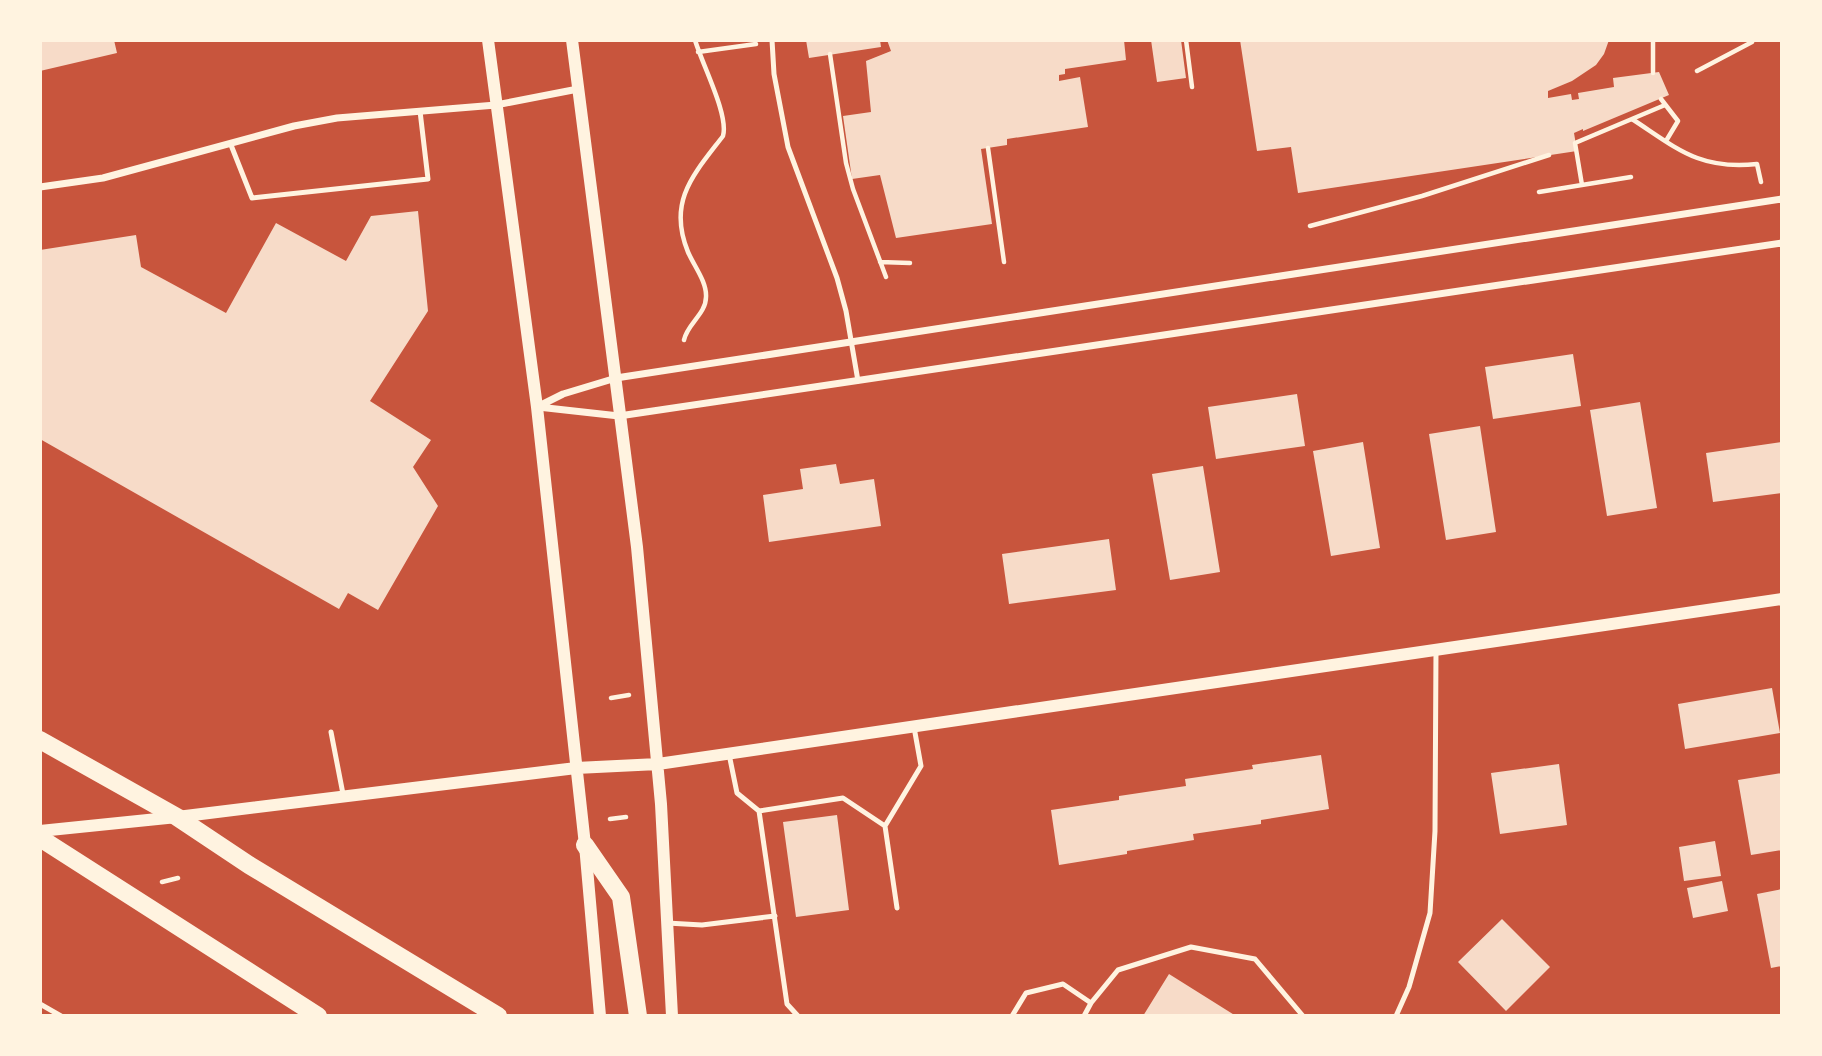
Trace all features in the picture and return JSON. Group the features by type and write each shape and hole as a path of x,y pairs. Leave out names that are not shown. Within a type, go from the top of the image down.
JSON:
{"main road":[{"path":"40,740 177,817 248,865 498,1016"},
{"path":"40,838 318,1016"},
{"path":"585,845 621,897 638,1016"}],"street":[{"path":"488,40 537,407 585,845 600,1016"},
{"path":"572,40 637,547 658,764 672,1016"},
{"path":"40,187 103,178 337,118 496,105 578,89"},
{"path":"537,407 563,394 616,378 1782,199"},
{"path":"537,407 619,416 1782,243"},
{"path":"40,831 576,768 658,764 1782,599"}],"lane":[{"path":"772,40 774,74 788,147 837,278 858,381"},
{"path":"231,145 252,198 428,179 420,111"},
{"path":"1396,1016 1409,987 1430,913 1436,778 1436,649"},
{"path":"897,908 885,826 921,766 914,726"},
{"path":"331,732 344,797"},
{"path":"729,753 737,793 759,811 787,1004 798,1016"},
{"path":"759,811 843,798 885,826"},
{"path":"667,923 702,925 775,916"},
{"path":"1084,1016 1118,970 1191,947 1255,959 1303,1016"},
{"path":"1012,1016 1026,993 1063,984 1091,1003"},
{"path":"40,1004 61,1016"}],"path":[{"path":"684,340 688,327 704,306 706,297 704,285 683,236 681,203 691,178 723,136 726,128 695,40"},
{"path":"1186,40 1192,87"},
{"path":"1653,40 1653,73"},
{"path":"1697,71 1752,42"},
{"path":"698,52 759,43"},
{"path":"830,54 846,163 886,277"},
{"path":"1661,99 1678,121 1666,141"},
{"path":"1582,185 1576,143 1665,105"},
{"path":"1632,118 1680,152 1699,160 1720,165 1757,163 1763,192"},
{"path":"988,148 1004,262"},
{"path":"1310,226 1422,196 1549,155"},
{"path":"1539,191 1631,177"},
{"path":"880,262 910,264"},
{"path":"611,698 629,695"},
{"path":"610,819 626,817"},
{"path":"162,882 178,878"}],"building":[{"path":"40,40 114,40 117,53 40,71"},
{"path":"806,40 880,40 881,47 809,58"},
{"path":"887,40 1124,40 1126,60 1065,69 1065,74 1059,75 1059,81 1080,77 1088,127 1007,139 1007,145 981,149 992,224 896,238 880,175 852,179 843,116 871,112 866,61 891,51"},
{"path":"1151,40 1181,40 1186,78 1157,82"},
{"path":"1240,40 1609,40 1596,65 1572,81 1548,91 1548,98 1571,94 1572,100 1579,99 1578,93 1614,87 1613,78 1659,72 1669,95 1574,133 1577,151 1298,193 1291,147 1257,151"},
{"path":"418,211 428,311 370,401 431,440 413,467 438,506 378,610 348,593 339,609 40,439 40,250 136,235 141,267 226,313 276,223 346,261 371,216"},
{"path":"1573,354 1581,406 1493,419 1485,367"},
{"path":"1297,394 1305,446 1216,459 1208,407"},
{"path":"1640,402 1657,508 1607,516 1590,410"},
{"path":"1480,426 1496,532 1446,540 1429,434"},
{"path":"1363,442 1380,548 1331,556 1313,451"},
{"path":"1782,442 1782,493 1713,502 1706,453"},
{"path":"836,464 840,484 874,479 881,526 769,542 763,495 803,489 800,469"},
{"path":"1203,466 1220,572 1170,580 1152,474"},
{"path":"1109,539 1116,590 1009,604 1002,554"},
{"path":"1772,688 1780,733 1685,749 1678,704"},
{"path":"1321,755 1329,809 1261,820 1261,824 1193,834 1194,840 1059,865 1051,810 1186,786 1185,779 1253,769 1252,765"},
{"path":"1559,764 1567,825 1500,834 1491,773"},
{"path":"1782,773 1782,850 1751,855 1738,780"},
{"path":"837,815 849,910 796,917 783,822"},
{"path":"1715,841 1721,876 1684,881 1679,847"},
{"path":"1722,881 1728,911 1693,918 1687,888"},
{"path":"1782,889 1782,966 1771,968 1757,894"},
{"path":"1502,919 1550,967 1506,1011 1458,962"},
{"path":"1169,974 1236,1016 1143,1016"}]}
